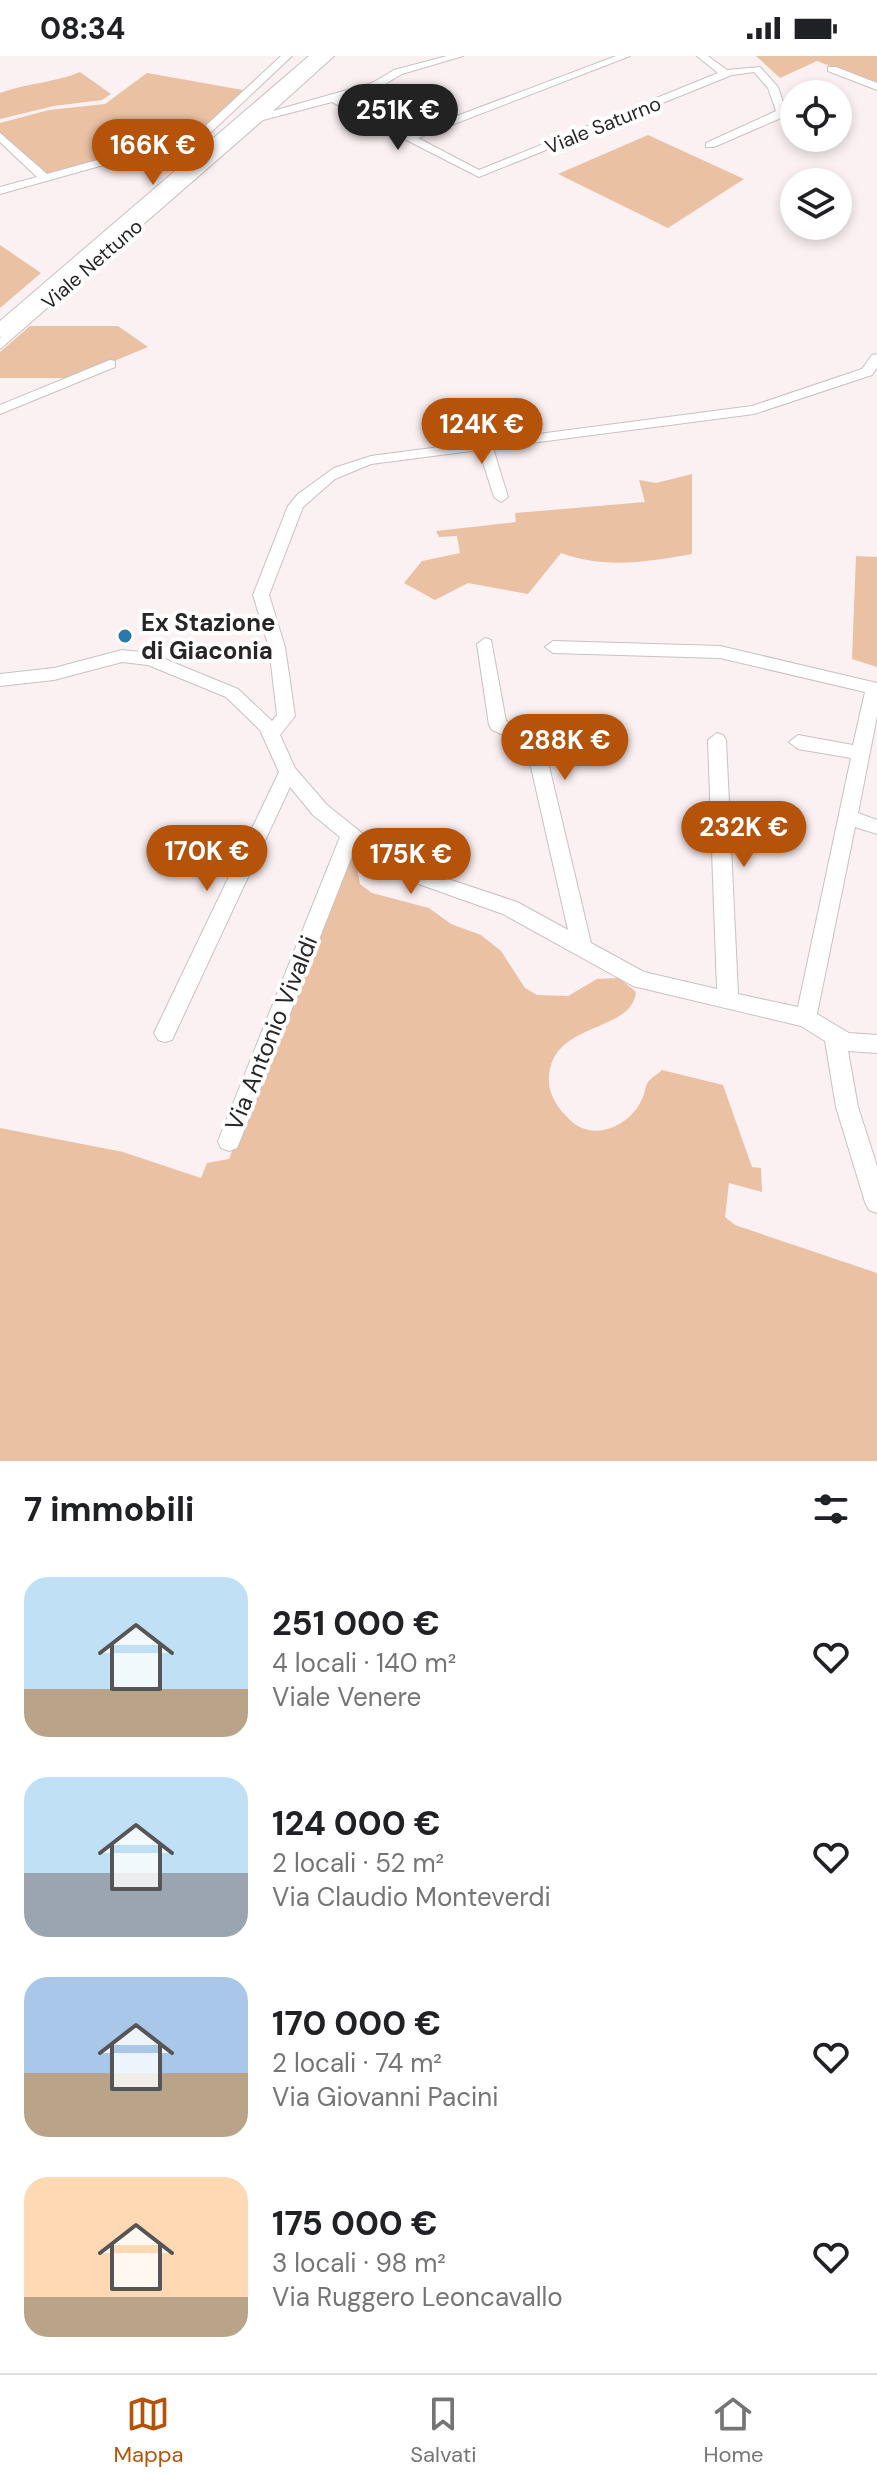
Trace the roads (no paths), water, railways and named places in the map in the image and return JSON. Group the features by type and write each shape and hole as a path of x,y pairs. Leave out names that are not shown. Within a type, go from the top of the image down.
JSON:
{"main road":[{"path":"264,92 269,80 297,56"},
{"path":"0,317 306,56"},
{"path":"0,331 318,56"}],"street":[{"path":"0,191 203,134 287,56"},
{"name":"Viale Nettuno","path":"0,345 329,56"},
{"path":"259,118 333,99 376,85 398,72 458,56"},
{"path":"333,99 408,138 625,56"},
{"path":"702,56 727,75 747,67 756,69 773,87 781,111 777,116 710,145"},
{"path":"832,69 877,87"},
{"name":"Viale Saturno","path":"408,138 479,174 727,75"},
{"path":"0,136 45,179"},
{"path":"0,410 110,364"},
{"path":"271,734 286,716 277,647 261,595 302,498 343,468 754,410 800,397 874,365"},
{"path":"485,446 501,497"},
{"path":"485,644 498,725 534,741 582,947"},
{"path":"553,647 720,652 874,688 806,1018"},
{"path":"0,680 54,674 122,656 150,659 232,693 249,707 271,734 288,772 320,810 381,859 420,877 510,908 640,980 806,1018 857,1044 877,1044"},
{"path":"717,740 728,999"},
{"path":"798,742 860,753"},
{"path":"165,1033 288,772"},
{"path":"846,816 877,827"},
{"name":"Via Antonio Vivaldi","path":"229,1141 350,836"},
{"path":"835,1035 847,1107 877,1202"}],"place":[{"name":"Ex Stazione di Giaconia","path":"125,636"}]}
